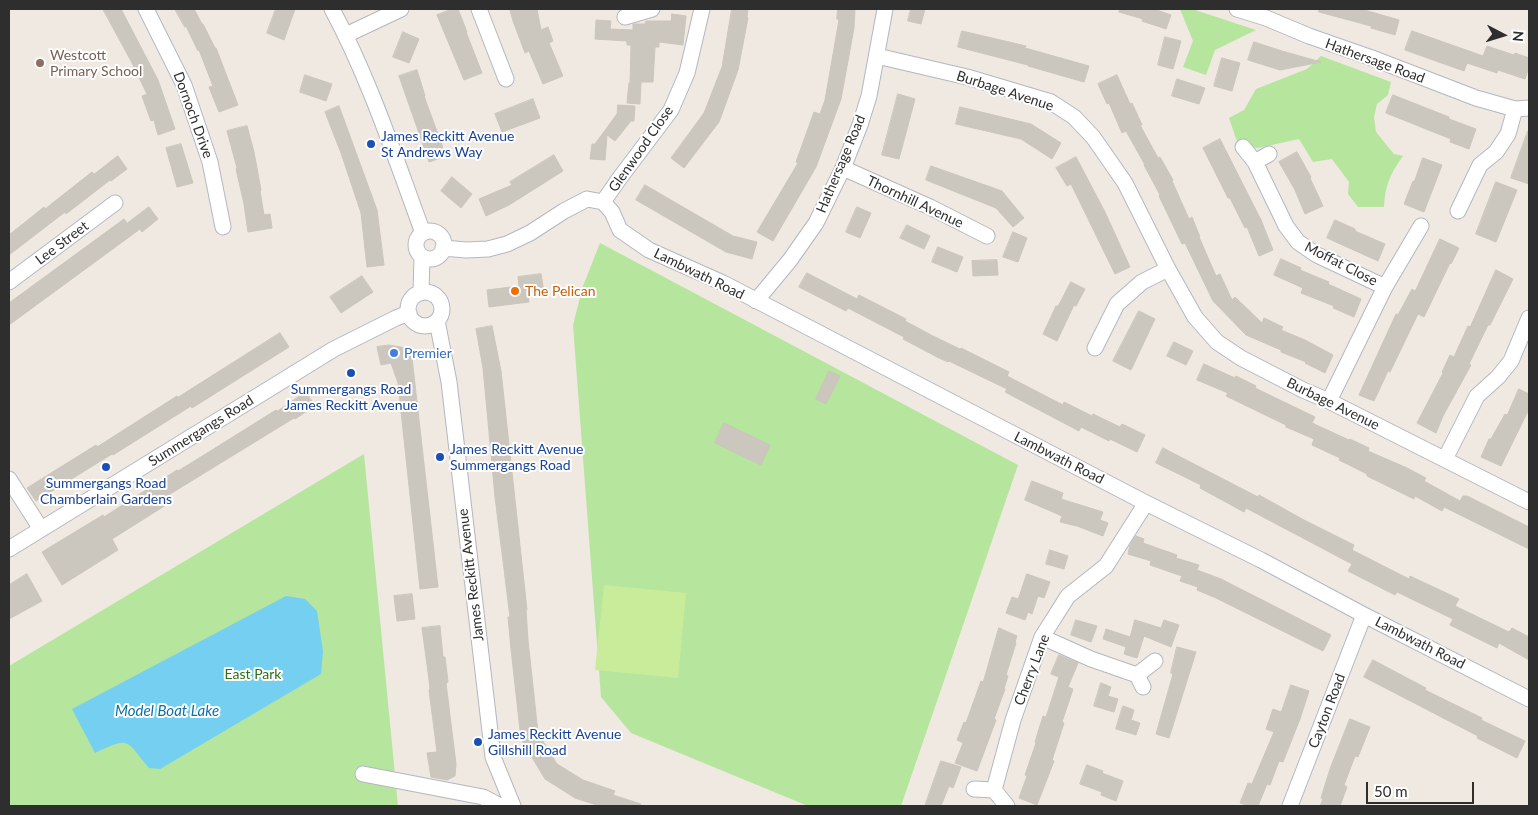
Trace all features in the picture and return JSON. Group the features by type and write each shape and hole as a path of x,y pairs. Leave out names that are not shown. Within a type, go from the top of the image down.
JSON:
{"street":[{"name":"Dornoch Drive","path":"146,9 184,85 210,162 223,227"},
{"path":"332,9 362,71 423,233"},
{"path":"346,35 401,9"},
{"path":"479,9 506,79"},
{"path":"625,17 652,9"},
{"name":"Glenwood Close","path":"603,202 671,110 687,73 702,9"},
{"name":"Hathersage Road","path":"756,301 790,260 816,223 843,168 869,96 885,9"},
{"name":"Hathersage Road","path":"1237,9 1266,18 1309,36 1476,98 1522,108 1496,152 1480,165 1458,211"},
{"name":"Burbage Avenue","path":"877,56 967,77 1051,102 1074,117 1093,137 1125,184 1168,269 1195,317 1217,342 1241,358 1303,390 1329,401 1529,502"},
{"name":"Moffat Close","path":"1244,147 1255,162 1286,226 1298,242 1317,255 1385,287"},
{"path":"1255,162 1268,154"},
{"name":"Thornhill Avenue","path":"843,168 930,207 987,236"},
{"path":"443,248 488,249 507,244 587,199 603,202"},
{"name":"Lambwath Road","path":"603,202 612,212 620,230 649,250 723,284 1146,503 1261,560 1364,615 1529,698"},
{"name":"Lee Street","path":"9,282 115,203"},
{"name":"Moffat Close","path":"1329,401 1385,287 1421,226"},
{"path":"427,231 436,233 442,239 443,248 438,256 426,258 418,253 416,244 419,236 423,233 427,231"},
{"path":"426,258 426,293"},
{"path":"1095,348 1117,304 1142,282 1168,269"},
{"path":"426,293 436,296 442,306 442,312 433,324 422,326 403,316 412,299 426,293"},
{"name":"Summergangs Road","path":"9,549 334,348 403,316"},
{"path":"1445,459 1477,396 1498,377 1511,361 1529,318"},
{"name":"James Reckitt Avenue","path":"437,321 449,382 493,757 514,806"},
{"path":"9,480 41,529"},
{"name":"Cherry Lane","path":"994,790 1013,720 1042,637 1068,596 1106,566 1146,503"},
{"name":"Cayton Road","path":"1290,806 1364,615"},
{"path":"1042,637 1140,681 1155,661"},
{"path":"363,774 483,797 500,806"},
{"path":"974,789 994,790 1007,806"}],"green space":[{"path":"1180,9 1192,9 1256,30 1215,50 1206,75 1183,67 1193,41"},
{"path":"1321,56 1391,82 1388,95 1377,104 1374,117 1376,132 1394,154 1403,156 1389,180 1384,207 1358,207 1348,194 1349,182 1332,159 1313,162 1299,139 1258,148 1239,147 1229,118 1244,110 1256,89 1307,69"},
{"path":"600,243 1018,465 901,806 808,806 631,733 601,697 573,325 583,286"},
{"name":"East Park","path":"364,454 398,806 9,806 9,666"},
{"path":"604,585 686,593 678,678 595,670"}],"water":[{"name":"Model Boat Lake","path":"286,596 305,599 317,611 323,651 321,674 160,769 149,768 131,746 122,743 95,753 72,709"}],"building":[{"path":"103,9 121,9 158,80 175,129 158,135 154,120 151,121 142,96 147,94"},
{"path":"175,9 194,9 216,48 238,105 219,112 209,87 213,86 199,50"},
{"path":"276,9 295,9 284,40 267,33"},
{"path":"458,9 482,73 464,80 437,15"},
{"path":"510,9 537,9 541,30 548,27 553,41 549,43 563,76 543,84 529,51 525,53"},
{"path":"732,9 748,9 738,70 719,122 684,168 671,158 704,113 722,67"},
{"path":"838,9 855,9 854,28 841,99 816,167 773,241 757,232 798,163 796,162 814,112 820,114 825,100 839,20 837,19"},
{"path":"911,9 925,9 921,24 908,21"},
{"path":"1120,9 1154,9 1171,15 1166,29 1142,21 1143,19 1119,12"},
{"path":"1319,9 1361,9 1399,20 1395,35 1371,28 1371,26 1319,12"},
{"path":"672,14 686,16 683,45 659,42 659,47 655,47 653,82 641,82 640,104 627,103 630,83 631,45 627,45 627,41 595,39 596,20 611,21 610,29 633,30 633,24 645,24 646,21 671,21"},
{"path":"962,31 1026,46 1025,48 1089,66 1084,82 958,47"},
{"path":"1412,31 1483,56 1487,46 1529,58 1529,67 1525,79 1498,70 1497,73 1467,63 1464,71 1405,50"},
{"path":"403,32 419,39 409,63 393,57"},
{"path":"1165,37 1181,41 1173,69 1158,65"},
{"path":"1254,42 1321,62 1280,70 1248,60"},
{"path":"1222,58 1240,63 1232,91 1214,86"},
{"path":"417,70 424,96 446,156 429,162 399,76"},
{"path":"305,75 332,84 326,101 300,92"},
{"path":"1117,75 1142,125 1140,125 1158,158 1160,157 1173,180 1189,219 1192,217 1216,276 1220,274 1232,300 1235,297 1262,323 1264,318 1283,327 1281,330 1333,355 1325,373 1306,362 1246,335 1213,301 1185,243 1182,244 1145,165 1126,131 1122,133 1109,103 1107,104 1098,84"},
{"path":"1177,79 1205,88 1199,104 1172,96"},
{"path":"898,94 915,99 899,159 882,155"},
{"path":"1393,95 1476,129 1469,149 1450,142 1451,139 1386,113"},
{"path":"533,99 540,118 502,132 495,114"},
{"path":"618,105 635,106 634,121 631,121 615,141 607,135 605,160 590,159 592,144 595,144 617,114"},
{"path":"339,106 377,210 384,265 367,267 361,213 325,112"},
{"path":"960,107 1031,124 1061,143 1052,159 1021,139 956,124"},
{"path":"247,126 254,152 264,215 270,214 272,228 248,232 237,168 227,131"},
{"path":"1529,131 1529,184 1511,178"},
{"path":"1220,139 1261,220 1273,250 1259,256 1247,227 1245,228 1230,198 1228,198 1203,148"},
{"path":"181,144 193,183 177,187 166,148"},
{"path":"1297,152 1311,177 1323,206 1305,214 1295,190 1279,162"},
{"path":"554,155 563,171 509,205 486,216 479,199 512,185 510,182"},
{"path":"118,156 127,169 66,214 65,212 9,255 9,235 92,172 94,174"},
{"path":"1076,157 1105,212 1130,267 1115,274 1071,184 1067,186 1056,168"},
{"path":"1423,158 1442,165 1424,212 1404,204"},
{"path":"931,166 1002,191 1024,218 1013,227 996,208 926,180"},
{"path":"452,177 472,194 461,208 441,191"},
{"path":"1496,182 1517,190 1496,242 1476,234"},
{"path":"645,185 733,236 757,242 752,259 726,252 636,200"},
{"path":"149,207 158,219 142,232 140,229 9,325 9,303 124,219 127,223"},
{"path":"857,207 871,213 860,238 846,232"},
{"path":"1335,220 1385,244 1378,261 1327,238"},
{"path":"907,225 930,236 924,249 900,238"},
{"path":"1013,232 1027,238 1018,262 1003,257"},
{"path":"1440,239 1459,248 1424,317 1418,314 1374,401 1359,395 1396,314 1398,315 1412,289 1415,291"},
{"path":"938,247 963,257 957,272 932,262"},
{"path":"1281,259 1361,299 1354,317 1333,308 1334,306 1301,293 1303,288 1274,275"},
{"path":"997,260 998,275 973,276 972,261"},
{"path":"1496,270 1513,279 1490,325 1488,325 1469,364 1471,365 1443,416 1436,433 1417,423 1443,373 1450,355 1454,357 1468,326 1470,327"},
{"path":"807,273 857,299 859,295 906,319 905,321 933,336 1009,372 1007,376 1063,405 1064,402 1092,416 1093,414 1120,427 1122,424 1145,435 1137,452 1081,427 1079,431 1005,392 1007,389 937,357 903,339 904,337 848,308 846,311 799,287"},
{"name":"The Pelican","path":"541,274 544,292 528,294 529,302 489,307 487,290 519,286 518,277"},
{"path":"362,276 373,292 341,313 330,297"},
{"path":"1071,282 1085,289 1076,306 1074,305 1057,341 1043,334 1056,306 1058,306"},
{"path":"1139,311 1155,319 1131,370 1113,361"},
{"path":"492,326 501,371 527,610 528,640 538,733 557,764 583,780 615,791 613,795 641,804 640,806 600,806 575,798 545,779 521,739 483,368 476,329"},
{"path":"280,333 289,347 192,408 191,406 36,501 27,488 96,445 97,447"},
{"path":"1174,342 1193,351 1186,365 1167,356"},
{"path":"389,345 406,348 412,358 438,587 420,589 398,383 391,363 381,365 377,347"},
{"path":"1204,364 1235,378 1236,376 1256,386 1255,388 1315,417 1312,423 1369,448 1368,451 1426,478 1424,481 1460,501 1463,496 1467,496 1529,527 1529,549 1444,507 1442,511 1415,496 1414,499 1367,476 1367,474 1339,460 1340,458 1312,445 1314,439 1286,427 1286,425 1226,396 1228,393 1197,380"},
{"path":"829,371 840,376 826,404 816,399"},
{"path":"1519,389 1529,394 1529,409 1501,466 1481,457 1489,439 1491,439 1505,414 1507,415"},
{"path":"306,392 315,406 162,499 166,505 112,539 118,550 62,585 42,552 103,515 104,517 177,470"},
{"path":"724,423 770,445 761,465 715,443"},
{"path":"1163,448 1258,497 1259,495 1354,545 1352,550 1409,579 1410,576 1459,599 1455,606 1509,632 1512,628 1529,637 1529,660 1499,643 1497,648 1450,625 1453,619 1397,592 1395,595 1348,571 1352,564 1246,508 1244,512 1200,488 1201,485 1156,463"},
{"path":"1032,481 1063,493 1061,499 1103,512 1100,520 1108,523 1103,536 1060,522 1062,516 1025,500"},
{"path":"1136,536 1144,539 1143,543 1177,555 1176,558 1199,565 1197,570 1221,579 1331,635 1323,651 1197,590 1198,587 1180,581 1182,576 1150,565 1151,561 1128,554 1130,545"},
{"path":"1050,550 1068,556 1064,569 1046,564"},
{"path":"27,574 42,601 9,619 9,585"},
{"path":"1027,574 1050,582 1044,598 1038,596 1032,614 1028,612 1025,620 1006,613 1012,597 1018,599"},
{"path":"412,594 415,619 397,621 394,596"},
{"path":"1076,620 1097,626 1091,642 1071,635"},
{"path":"1135,620 1161,628 1164,620 1179,625 1171,647 1144,636 1137,658 1124,654 1126,647 1103,639 1106,629 1130,637"},
{"path":"440,626 456,764 455,776 447,780 431,777 427,753 437,752 422,628"},
{"path":"999,628 1017,636 1016,643 1006,675 1008,676 1005,689 994,719 996,720 977,771 955,763 963,743 957,740 964,722 966,723 981,681 983,682"},
{"path":"1177,647 1196,652 1169,738 1156,734 1173,674 1171,673"},
{"path":"1059,655 1078,663 1068,687 1073,689 1062,722 1064,723 1052,760 1054,761 1037,805 1019,798 1043,716 1046,717 1059,677 1051,674"},
{"path":"1373,660 1426,688 1425,690 1482,718 1481,720 1525,741 1517,758 1364,677"},
{"path":"1101,683 1111,687 1108,696 1118,699 1114,712 1094,706"},
{"path":"1291,685 1309,691 1283,762 1279,761 1270,785 1267,784 1258,806 1240,803 1248,783 1252,784 1274,732 1266,729 1273,709 1281,712"},
{"path":"1123,706 1134,710 1131,720 1140,723 1136,735 1116,729"},
{"path":"1350,719 1370,727 1358,757 1355,756 1344,785 1347,787 1340,806 1320,806 1330,769"},
{"path":"941,761 961,767 953,788 949,786 941,806 925,806"},
{"path":"1087,765 1123,781 1116,801 1101,795 1102,792 1080,784"}],"place":[{"name":"Westcott Primary School","path":"40,63"},
{"name":"James Reckitt Avenue St Andrews Way","path":"371,144"},
{"name":"The Pelican","path":"515,291"},
{"name":"Premier","path":"394,353"},
{"name":"Summergangs Road James Reckitt Avenue","path":"351,373"},
{"name":"James Reckitt Avenue Summergangs Road","path":"440,457"},
{"name":"Summergangs Road Chamberlain Gardens","path":"106,467"},
{"name":"James Reckitt Avenue Gillshill Road","path":"478,742"}]}
